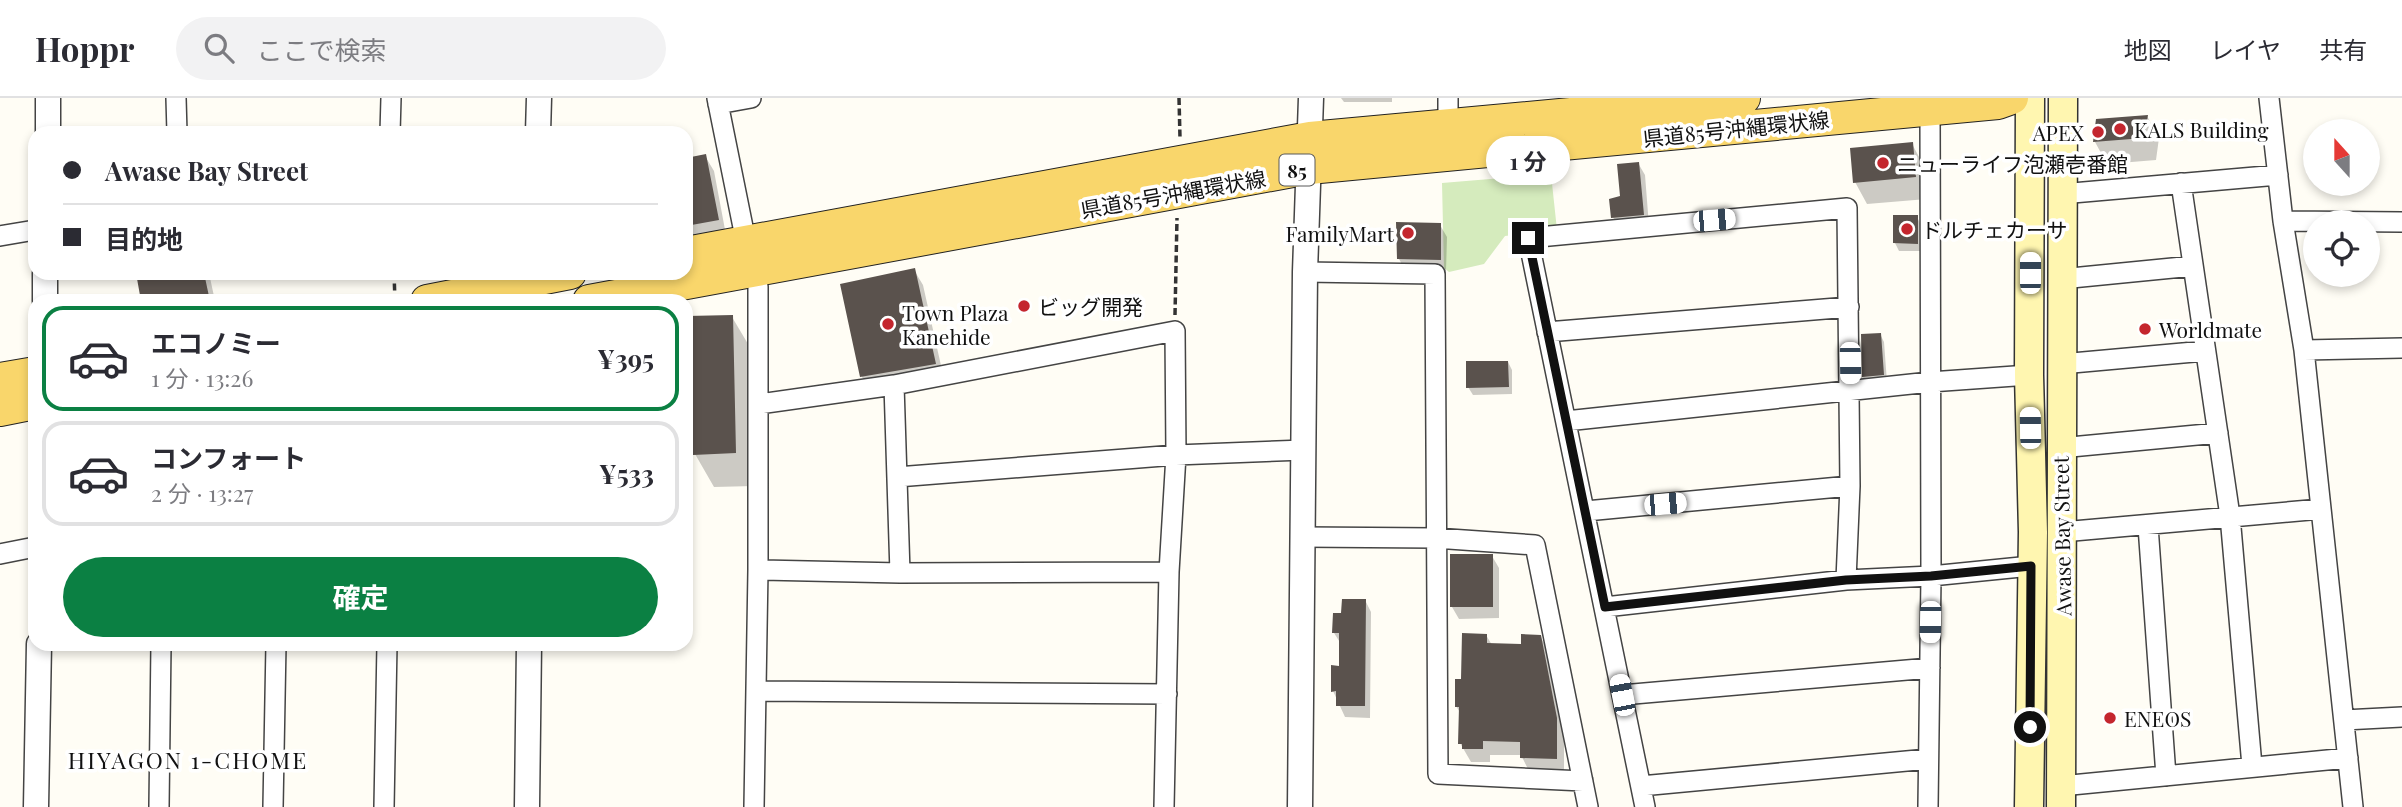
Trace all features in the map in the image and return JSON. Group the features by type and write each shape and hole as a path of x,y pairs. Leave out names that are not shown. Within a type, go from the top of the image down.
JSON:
{"main road":[{"name":"県道85号沖縄環状線","path":"1309,153 1448,111 1744,98"},
{"name":"県道85号沖縄環状線","path":"693,273 751,257 1309,153 1930,109 1997,103 2012,98"},
{"name":"Awase Bay Street","path":"2029,807 2030,98"},
{"name":"Awase Bay Street","path":"2061,796 2063,98"},
{"name":"県道85号沖縄環状線","path":"693,253 751,257"},
{"name":"県道85号沖縄環状線","path":"615,294 666,280"},
{"path":"474,294 535,285"},
{"path":"0,379 28,374"},
{"path":"0,410 28,404"}],"street":[{"path":"48,98 48,126"},
{"path":"176,98 177,126"},
{"path":"390,126 391,98"},
{"path":"538,126 539,98"},
{"path":"751,98 718,101 758,287 758,570 754,807"},
{"path":"1300,807 1305,272 1311,98"},
{"path":"2269,98 2283,221 2304,350 2353,807"},
{"path":"1928,807 1931,576 1930,109"},
{"path":"2061,194 2278,175"},
{"path":"2181,183 2230,516 2252,766"},
{"path":"1645,807 1528,238 1847,208 1850,486 1846,580"},
{"path":"2283,221 2402,222"},
{"path":"0,236 28,231"},
{"path":"2061,278 2193,266"},
{"path":"1305,272 1435,274 1438,774 1583,781"},
{"path":"1547,332 1849,307"},
{"path":"759,404 894,385 1175,331 1176,454 1169,572 1164,807"},
{"path":"2304,350 2402,348"},
{"path":"2061,364 2205,351"},
{"path":"1566,421 1930,382 2029,375"},
{"path":"894,385 900,573"},
{"path":"2060,448 2218,433"},
{"path":"897,477 1176,454 1304,450"},
{"path":"1586,511 1850,486"},
{"path":"2062,532 2322,509"},
{"path":"2148,526 2166,776"},
{"path":"1302,537 1435,538 1535,545 1588,807"},
{"path":"0,554 28,548"},
{"path":"1605,607 1846,580 1931,576 2031,566"},
{"path":"758,570 900,573 1169,572"},
{"path":"36,807 39,651"},
{"path":"159,807 162,651"},
{"path":"273,807 276,651"},
{"path":"384,807 387,651"},
{"path":"527,807 528,651"},
{"path":"1622,695 1930,668"},
{"path":"757,691 1167,694"},
{"path":"2344,720 2402,717"},
{"path":"2061,796 2166,776 2348,758"},
{"path":"1641,786 1928,759"}],"path":[{"path":"1175,331 1179,98"}],"green space":[{"path":"1551,174 1557,230 1505,236 1484,264 1449,272 1444,268 1442,183"}],"building":[{"name":"KALS Building","path":"2148,115 2144,138 2093,142 2096,119"},
{"name":"ニューライフ泡瀬壱番館","path":"1913,142 1916,177 1853,183 1850,148"},
{"path":"706,154 719,220 693,225 693,157"},
{"path":"1639,162 1644,215 1611,218 1609,199 1620,196 1617,164"},
{"name":"ドルチェカーサ","path":"1893,215 1918,215 1918,244 1893,243"},
{"path":"1396,222 1441,223 1441,260 1397,259"},
{"name":"Town Plaza Kanehide","path":"915,268 936,364 860,377 840,284"},
{"path":"137,280 206,280 208,294 140,294"},
{"path":"733,315 736,453 693,455 693,316"},
{"path":"1881,333 1884,375 1862,377 1861,334"},
{"path":"1466,361 1508,361 1509,387 1466,388"},
{"path":"1450,554 1493,554 1493,607 1450,607"},
{"path":"1342,599 1366,599 1365,706 1336,706 1336,691 1331,692 1331,665 1339,666 1339,633 1332,633 1333,613 1341,613"},
{"path":"1462,633 1487,634 1487,643 1521,644 1521,634 1541,635 1557,718 1557,759 1520,758 1520,742 1483,741 1483,749 1462,749 1462,744 1458,744 1459,707 1455,707 1455,679 1461,679"}],"place":[{"name":"KALS Building","path":"2120,129"},
{"name":"APEX","path":"2098,132"},
{"name":"ニューライフ泡瀬壱番館","path":"1883,163"},
{"name":"ドルチェカーサ","path":"1907,229"},
{"name":"FamilyMart","path":"1408,233"},
{"name":"ビッグ開発","path":"1024,306"},
{"name":"Town Plaza Kanehide","path":"888,324"},
{"name":"Worldmate","path":"2145,329"},
{"name":"ENEOS","path":"2110,718"}],"district":[{"name":"HIYAGON 1-CHOME","path":"188,759"}],"route":[{"path":"1528,238 1605,607 1846,580 1931,576 2031,566 2030,727"}]}
